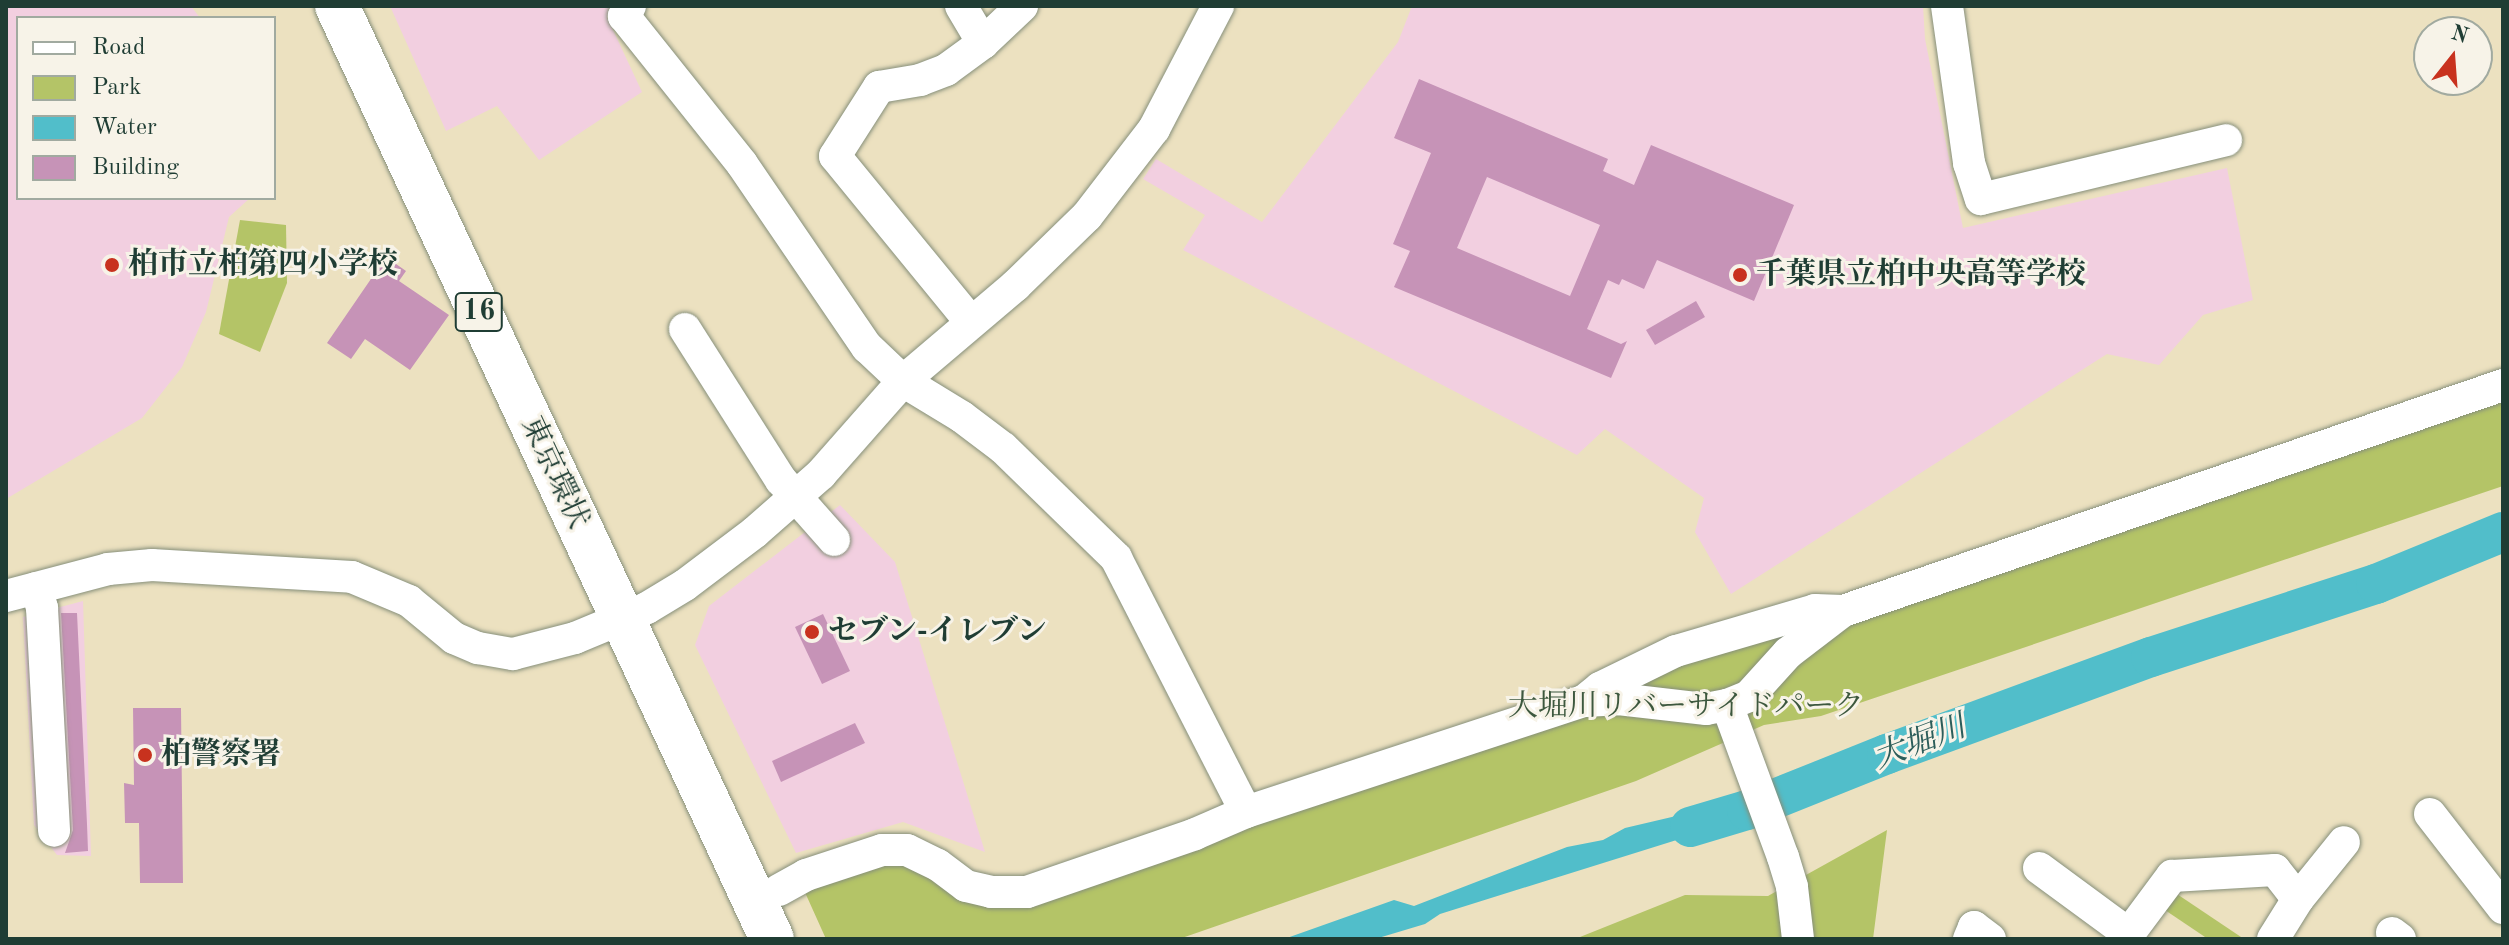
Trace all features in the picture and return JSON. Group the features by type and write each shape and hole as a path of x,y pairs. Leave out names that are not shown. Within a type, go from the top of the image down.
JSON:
{"highway":[{"name":"東京環状","path":"337,6 635,613 779,890 801,939"},
{"name":"東京環状","path":"371,6 635,613 772,939"}],"street":[{"path":"630,6 624,16 742,164 867,347 903,381 962,417 1003,448 1116,558 1246,812"},
{"path":"961,6 983,43"},
{"path":"970,321 835,156 879,87 920,80 946,70 983,43 1022,6"},
{"path":"21,592 108,569 152,565 352,577 409,601 454,638 478,648 513,654 575,638 635,613 697,576 796,496 821,474 903,381 1051,253 1121,175 1154,129 1218,6"},
{"path":"1947,6 1969,163 1981,199 2226,140"},
{"path":"685,329 781,480 834,540"},
{"path":"1731,714 1788,653 1843,611 2503,385"},
{"path":"21,592 42,608 54,831"},
{"path":"1584,701 1600,688 1676,651 1815,610 1843,611"},
{"path":"779,890 806,875 882,850 907,850 938,865 966,886 991,892 1027,892 1195,834 1246,812 1584,701 1618,699 1731,714"},
{"path":"1731,714 1792,887 1798,939"},
{"path":"2430,814 2503,908"},
{"path":"2273,939 2298,899 2344,842"},
{"path":"2039,868 2127,936 2172,876 2275,870 2298,899"},
{"path":"1969,939 1974,927 1990,939"}],"shaded area":[{"name":"柏市立柏第四小学校","path":"6,6 191,6 198,16 16,16 16,200 248,200 229,217 206,312 182,367 142,418 6,499"},
{"path":"390,6 615,6 607,17 642,92 539,160 497,106 446,131"},
{"name":"千葉県立柏中央高等学校","path":"1412,6 1923,6 1925,39 1963,228 2227,168 2253,300 2203,315 2159,365 2107,354 1731,594 1695,532 1704,498 1605,429 1577,455 1183,250 1205,215 1143,179 1156,159 1262,222 1398,42"},
{"path":"840,505 895,562 985,852 903,822 796,853 695,645 709,606"},
{"path":"83,601 91,856 57,855 34,825 23,617"}],"green space":[{"path":"240,220 286,225 287,283 260,352 219,334"},
{"name":"大堀川リバーサイドパーク","path":"2503,395 2503,486 1821,716 1764,725 1636,781 1179,939 826,939 803,888 883,857 976,897 1670,662"},
{"path":"1887,830 1873,939 1575,939 1685,895 1768,896"},
{"path":"2165,886 2244,939 2208,939 2153,902"}],"water":[{"path":"1740,801 1747,818 1440,914 1425,924 1375,939 1284,939 1394,900 1414,906 1567,847 1603,840 1625,828"}],"building":[{"path":"1419,79 1608,159 1603,171 1634,185 1651,145 1794,205 1754,301 1657,260 1644,289 1622,279 1619,285 1608,280 1587,329 1621,344 1627,341 1611,378 1394,287 1410,251 1393,244 1431,153 1394,138","holes":["1487,177 1600,225 1570,296 1457,248"]},
{"path":"386,257 406,271 399,281 449,315 410,370 365,339 351,359 327,343"},
{"path":"1696,301 1705,317 1655,345 1646,330"},
{"path":"61,613 77,613 88,851 65,853 73,830"},
{"path":"823,614 850,671 822,684 795,627"},
{"path":"133,708 181,708 183,883 140,883 139,823 125,823 124,783 134,785"},
{"path":"855,723 865,743 781,782 772,761"}],"waterway":[{"name":"大堀川","path":"1690,827 1747,810 1887,754 2151,657 2376,584 2503,532"}],"place":[{"name":"柏市立柏第四小学校","path":"112,265"},
{"name":"千葉県立柏中央高等学校","path":"1740,275"},
{"name":"セブン-イレブン","path":"812,632"},
{"name":"柏警察署","path":"145,755"}]}
